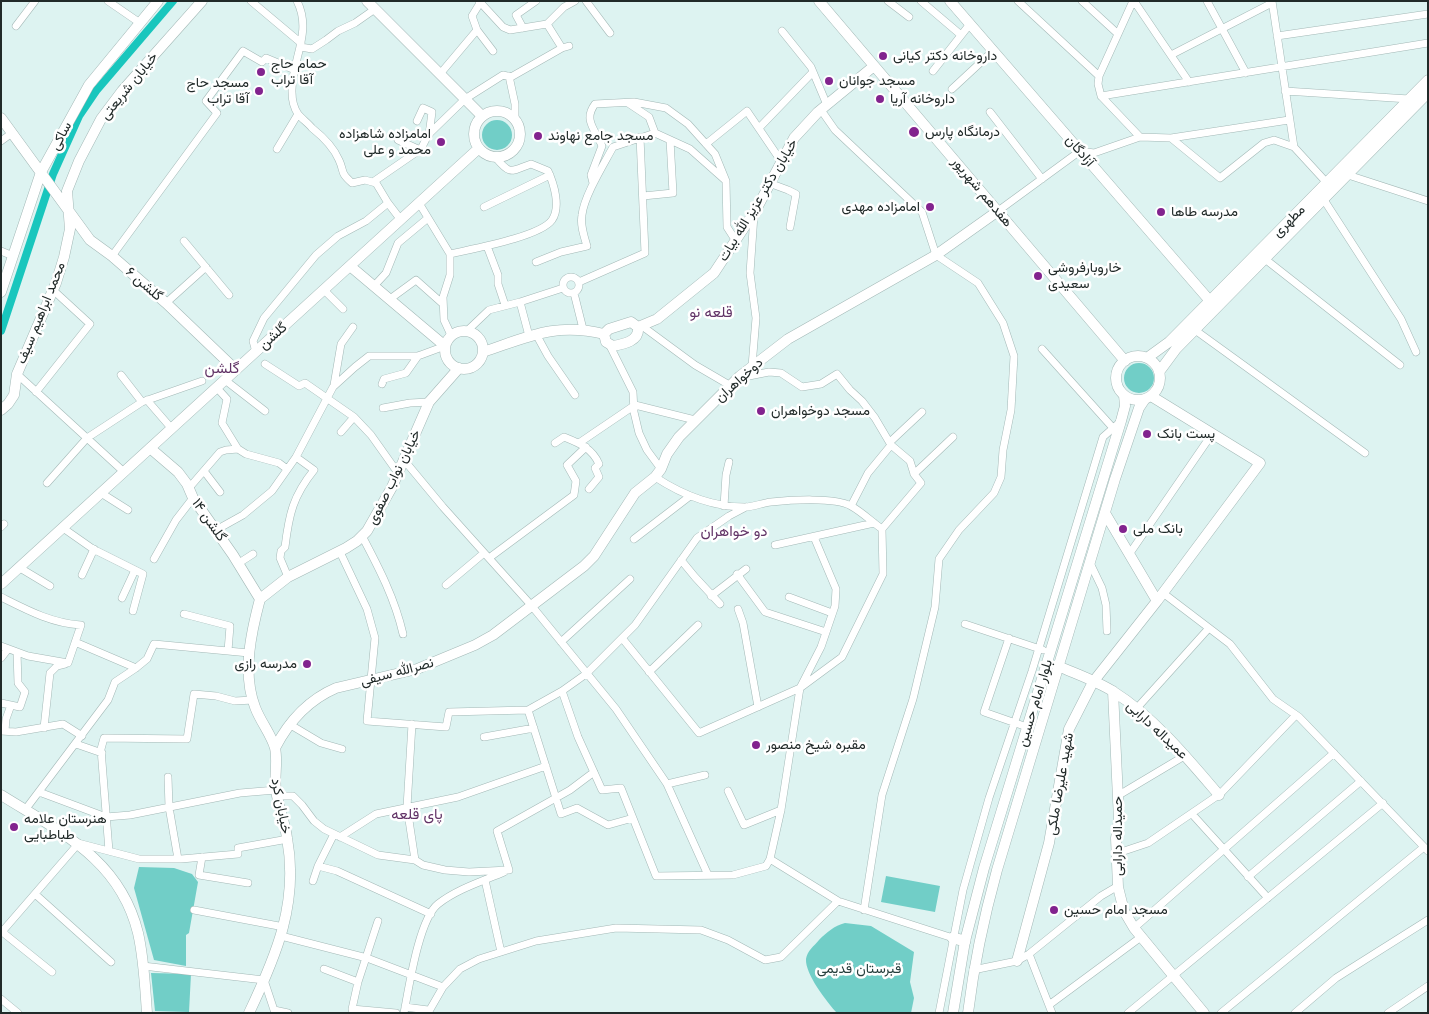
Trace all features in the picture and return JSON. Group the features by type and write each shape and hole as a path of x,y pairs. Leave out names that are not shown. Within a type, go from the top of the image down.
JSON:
{"main road":[{"path":"953,938 965,941"}],"street":[{"path":"16,26 34,1"},
{"name":"ساکی","path":"1,292 43,175 89,85 158,1"},
{"name":"خیابان شریعتی","path":"69,211 68,191 79,161 101,119 122,91 202,1"},
{"path":"251,1 301,45 312,49 376,9"},
{"path":"297,1 302,10 304,21 292,91 293,101 298,114 333,150 340,161 342,174 352,183 365,180 376,183 401,220"},
{"path":"367,1 482,116"},
{"path":"523,28 516,15 536,1"},
{"path":"492,51 477,30 472,16 479,2 503,27 510,30 547,24 564,6 575,1"},
{"path":"586,1 610,33"},
{"name":"هفدهم شهریور","path":"819,1 1125,360"},
{"path":"888,1 908,16"},
{"path":"921,1 961,35"},
{"name":"آزادگان","path":"950,1 1210,301"},
{"path":"1018,1 1099,76"},
{"path":"1082,1 1118,34"},
{"path":"1140,137 1101,96 1098,84 1099,76 1134,1 1189,82"},
{"path":"1207,1 1246,73"},
{"path":"112,2 140,24"},
{"path":"1171,55 1272,2 1294,148"},
{"path":"1277,36 1428,14"},
{"path":"373,182 420,150 428,135 465,99 503,75 511,77 566,47 547,24"},
{"path":"933,71 970,24"},
{"path":"440,74 477,30"},
{"path":"782,31 811,67 824,108 835,130 922,212 936,255 978,283 1003,323 1014,356 1011,410 1003,450 1001,477 994,493 959,530 939,559 935,606 913,699 882,795 864,910"},
{"path":"1101,96 1428,43"},
{"path":"112,256 217,113 206,101 243,51 262,62 266,58 295,70"},
{"path":"952,89 993,51"},
{"name":"خیابان دکتر عزیز الله بیات","path":"610,346 616,346 635,339 639,334 640,327 657,319 714,273 754,212 794,138 824,108 874,66"},
{"path":"759,128 813,72"},
{"path":"509,76 516,104 515,120 520,132 518,145 509,155 496,158 483,154 478,149 473,136 477,121 482,116 496,111 503,112 515,120"},
{"name":"مطهری","path":"1147,358 1170,342 1428,80"},
{"path":"1285,91 1409,99"},
{"name":"مطهری","path":"1159,372 1176,349 1428,93"},
{"path":"628,103 649,117 655,133"},
{"path":"593,183 591,175 602,146 589,120 590,111 595,104 628,103 666,108 688,124 715,154 726,181 727,227 736,241"},
{"path":"417,121 422,108 432,112 428,135"},
{"path":"706,144 747,111 781,161"},
{"path":"990,112 1042,179"},
{"path":"277,149 298,114"},
{"name":"گلشن ۶","path":"1,118 90,240 112,256 166,303 236,370"},
{"path":"998,211 1080,151 1094,153 1140,137 1171,138 1289,120"},
{"path":"1,141 12,133"},
{"path":"536,262 561,252 587,246 582,225 582,214 593,183 613,147 655,133 690,149 726,181"},
{"path":"579,282 645,253 640,137"},
{"path":"1171,138 1220,178 1264,143 1274,140 1294,148 1327,183"},
{"path":"398,140 420,150"},
{"path":"643,196 673,193 670,140"},
{"name":"گلشن","path":"1,584 478,149"},
{"path":"450,254 487,246 540,229 552,220 556,199 548,171 532,164 510,171 506,170 496,158"},
{"path":"484,207 550,175"},
{"path":"1348,175 1428,201"},
{"path":"769,183 796,194 790,227"},
{"path":"1324,200 1401,319 1416,352"},
{"path":"256,352 253,341 264,318 316,255 338,236 366,221 388,203"},
{"path":"420,203 450,254 450,275 443,297 443,304 444,320 452,335"},
{"name":"محمد ابراهیم سیف","path":"1,410 14,395 17,374 53,290 64,257 70,229 69,211"},
{"name":"دوخواهران","path":"531,605 584,566 594,556 635,493 658,473 667,454 679,437 752,366 788,339 936,255 998,211"},
{"path":"752,366 756,318 750,273 754,212"},
{"path":"374,286 386,273 398,243 428,218"},
{"path":"184,240 229,295"},
{"path":"487,246 498,275 498,284 505,305"},
{"path":"1,251 13,256"},
{"path":"1265,259 1400,365"},
{"path":"334,385 369,356 418,356 445,346 452,335 459,331 467,331 479,338 483,352 480,360 474,366 467,369 458,368 451,364 446,358 445,346 350,266"},
{"path":"166,303 206,267"},
{"path":"574,293 566,292 563,288 563,282 567,278 575,278 579,282"},
{"path":"390,299 416,280 443,304"},
{"path":"574,293 578,289 579,282"},
{"path":"467,331 489,310 563,288"},
{"path":"36,392 90,324 53,290"},
{"path":"324,290 343,309"},
{"path":"574,293 583,329"},
{"path":"520,302 532,335 575,395"},
{"path":"604,334 609,329 628,322 634,323 688,360 734,382 769,372 782,373 802,387 821,384 837,374 862,402 891,443 910,461 914,474 921,483 882,529 883,574 842,657 800,688 699,733 622,638"},
{"path":"216,530 243,515 272,491 288,469 334,385 341,344 353,327"},
{"path":"483,352 532,335 557,330 583,329 604,334"},
{"path":"1195,330 1365,453"},
{"path":"604,334 606,342 610,346 633,392 638,433 658,473 675,490 690,496 724,506 746,508"},
{"path":"939,1013 963,890 988,798 1039,648 1103,436 1117,425 1042,349"},
{"path":"382,384 384,379 406,373 418,356"},
{"path":"1130,553 1212,434 1148,398 1132,399 1124,395 1116,378 1120,365 1125,360 1138,356 1147,358 1156,366 1159,372 1159,385 1148,398"},
{"path":"265,364 299,386 305,383 354,417 371,435 398,473"},
{"name":"خیابان نواب صفوی","path":"260,599 288,577 340,552 362,536 373,522 398,473 430,402 458,368"},
{"path":"17,374 124,472"},
{"path":"120,375 172,429"},
{"path":"225,380 265,411"},
{"path":"47,483 88,438 144,401 202,381"},
{"path":"217,388 227,399 222,423 238,449 246,454 279,463 288,469"},
{"name":"بلوار امام حسین","path":"953,1013 965,941 984,868 1117,425 1125,406 1124,395"},
{"name":"بلوار امام حسین","path":"968,1013 973,970 996,870 1105,513 1139,408 1148,398"},
{"path":"383,408 410,403 430,402"},
{"path":"579,443 635,405 695,420"},
{"path":"851,506 868,472 891,443 922,412"},
{"path":"342,432 354,417"},
{"name":"شهید علیرضا ملکی","path":"1018,960 1049,842 1069,729 1093,682 1260,464 1212,434"},
{"path":"555,443 564,437 579,443 595,455 599,464 595,468 599,477 589,489"},
{"path":"914,474 953,437"},
{"name":"گلشن ۱۴","path":"150,448 178,472 189,488 193,498 239,563 260,599"},
{"path":"446,586 574,494 576,481 567,465 586,448"},
{"path":"189,488 220,452 238,449"},
{"path":"288,577 280,558 281,551 285,547 294,501 314,470 296,456"},
{"path":"404,460 486,556 531,605 616,709 667,784 708,875"},
{"path":"724,506 726,475 729,462"},
{"path":"204,471 220,492"},
{"path":"101,493 128,510"},
{"path":"634,540 690,496"},
{"path":"154,559 176,520 193,498"},
{"path":"340,552 367,609 375,638 367,721 446,727 449,712 528,710 562,691 586,674 635,626 697,538 729,516 746,508 771,502 795,500 835,501 851,506 882,529"},
{"path":"1105,513 1160,597 1209,628 1230,644 1272,699 1296,715 1426,849 1221,1013"},
{"path":"774,545 874,523"},
{"path":"63,528 94,549 143,574 133,611"},
{"path":"362,536 382,572 399,614 404,634"},
{"path":"562,691 578,737 602,790 621,788 656,876 733,875 766,866 770,859 781,810 800,688 821,647 832,612 836,589 814,537"},
{"path":"82,575 94,549"},
{"path":"239,563 253,554"},
{"path":"681,560 720,604"},
{"path":"1090,562 1102,588 1106,606 1107,631"},
{"path":"20,568 50,586"},
{"path":"711,596 737,574 746,569"},
{"path":"122,598 135,570"},
{"path":"737,574 765,612 826,632"},
{"path":"560,642 630,579"},
{"path":"1,597 41,617 65,624 81,625 68,663"},
{"path":"789,597 832,612"},
{"name":"خیابان کرد","path":"249,1013 264,980 282,931 291,877 288,839 276,793 275,748 252,700 249,686 249,653 260,599"},
{"name":"نصرالله سیفی","path":"275,748 289,724 312,701 325,693 336,688 417,669 475,646 493,635 531,605"},
{"path":"738,609 743,623 758,707"},
{"path":"184,614 230,626 228,651"},
{"path":"965,624 1050,653"},
{"path":"649,672 698,625"},
{"path":"1137,708 1209,628"},
{"path":"1009,638 984,712 1027,726"},
{"path":"75,642 136,668"},
{"path":"25,810 108,700 114,682 146,659 154,644 249,653"},
{"path":"1,658 5,647 28,656 68,663"},
{"path":"1,703 20,707 25,692 18,683 17,652"},
{"path":"44,728 50,673 57,666 68,663"},
{"name":"عمیداله دارابی","path":"1058,666 1113,691 1137,708 1186,755 1220,795"},
{"name":"حمیداله دارابی","path":"1113,691 1119,820 1116,838 1118,886 1124,911 1141,937 1204,1013"},
{"path":"109,851 102,753 104,738 187,739 194,694 216,696 235,701 252,700"},
{"path":"11,705 3,731 16,732 63,724 82,736"},
{"path":"528,710 561,814 577,808 608,825 633,818"},
{"path":"1118,853 1148,843 1220,795 1296,715"},
{"path":"289,724 321,743 342,749"},
{"path":"412,724 407,807 415,860"},
{"path":"484,737 534,728"},
{"path":"76,744 102,753"},
{"path":"1134,928 1334,753"},
{"path":"1118,795 1186,755"},
{"path":"314,880 318,866 337,835 376,814 458,797 546,766"},
{"path":"509,870 498,831 570,790 594,772"},
{"path":"667,784 705,775"},
{"path":"168,778 169,808 178,859"},
{"path":"1248,876 1361,780"},
{"path":"728,791 744,825 781,810"},
{"path":"39,792 106,816 130,815 240,793 276,793 293,796 314,821 337,835 378,855 415,860 423,865 445,870 469,872 509,870"},
{"path":"1,795 77,843 112,876 122,894 137,931 143,966 147,1013"},
{"path":"1128,1013 1383,803"},
{"path":"1192,814 1268,898"},
{"path":"77,843 139,859 178,859 238,854 238,848 288,839"},
{"path":"52,972 2,932 77,843"},
{"path":"202,857 199,874 248,883"},
{"path":"770,859 838,901 953,938"},
{"path":"318,866 338,871 431,914"},
{"path":"509,870 458,892 437,904 423,927 404,1010 428,1012 443,987 460,969 479,959 536,941 616,928 701,930 728,940 765,960 781,958 838,901"},
{"path":"485,880 501,952"},
{"path":"973,970 1018,960 1029,954 1101,896 1118,886"},
{"path":"35,894 111,962"},
{"path":"194,910 282,931 367,958 443,987"},
{"path":"1295,1013 1336,978 1428,920"},
{"path":"378,921 358,982 352,1011 396,1013"},
{"path":"1049,1005 1141,937"},
{"path":"1029,954 1052,1013"},
{"path":"143,966 264,980 275,1012 288,1013"},
{"path":"324,969 358,982"},
{"path":"1388,1013 1428,986"},
{"path":"1,999 18,1013"}],"green space":[{"path":"497,120 508,124 512,135 508,146 497,150 486,146 482,135 486,124"},
{"path":"1139,363 1145,364 1153,372 1153,384 1145,392 1139,393 1133,392 1125,384 1124,378 1125,372 1133,364"},
{"path":"139,867 174,868 192,874 198,882 189,933 186,935 186,966 154,960 134,888"},
{"path":"886,876 940,886 935,912 881,902"},
{"name":"قبرستان قدیمی","path":"845,923 871,926 914,952 910,982 914,998 911,1013 837,1013 823,995 809,972 806,959 811,949 825,934"},
{"path":"151,973 191,974 189,1012 155,1011"}],"waterway":[{"path":"1,331 53,174 79,116 96,91 173,1"}],"place":[{"name":"داروخانه دکتر کیانی","path":"883,56"},
{"name":"حمام حاج آقا تراب","path":"261,72"},
{"name":"مسجد جوانان","path":"829,81"},
{"name":"مسجد حاج آقا تراب","path":"259,91"},
{"name":"داروخانه آریا","path":"880,99"},
{"name":"درمانگاه پارس","path":"914,132"},
{"name":"مسجد جامع نهاوند","path":"538,136"},
{"name":"امامزاده شاهزاده محمد و علی","path":"441,142"},
{"name":"امامزاده مهدی","path":"930,207"},
{"name":"مدرسه طاها","path":"1161,212"},
{"name":"خاروبارفروشی سعیدی","path":"1038,276"},
{"name":"مسجد دوخواهران","path":"761,411"},
{"name":"پست بانک","path":"1147,434"},
{"name":"بانک ملی","path":"1123,529"},
{"name":"مدرسه رازی","path":"307,664"},
{"name":"مقبره شیخ منصور","path":"756,745"},
{"name":"هنرستان علامه طباطبایی","path":"14,827"},
{"name":"مسجد امام حسین","path":"1054,910"}],"district":[{"name":"قلعه نو","path":"711,312"},
{"name":"گلشن","path":"222,368"},
{"name":"دو خواهران","path":"734,531"},
{"name":"پای قلعه","path":"417,814"}]}
